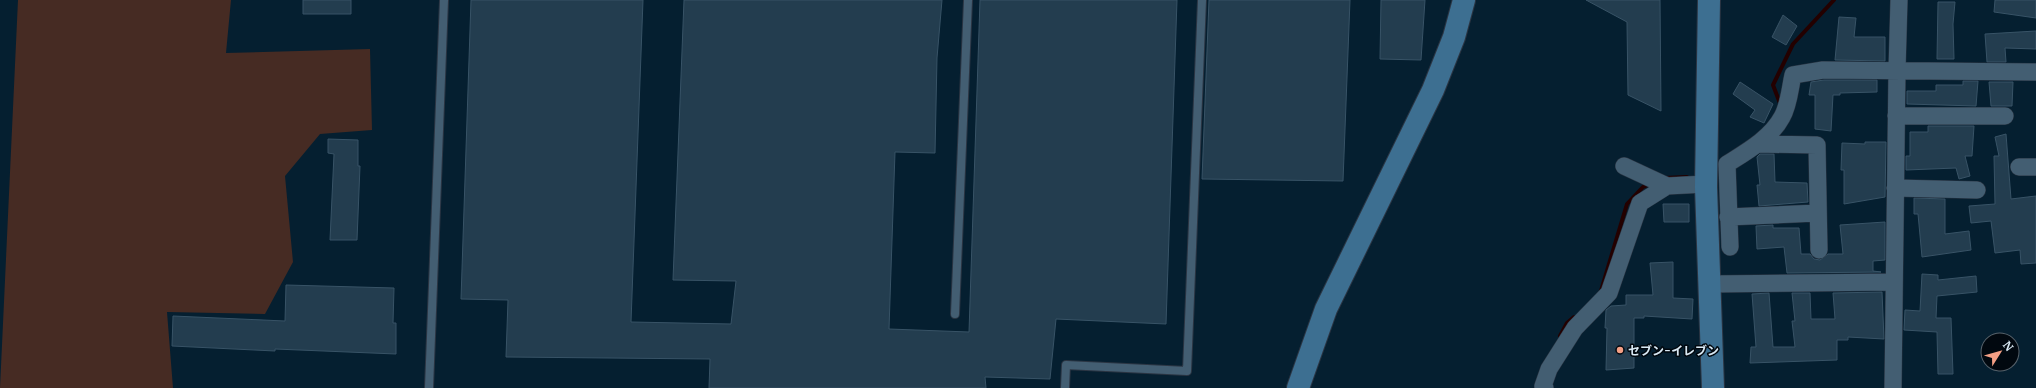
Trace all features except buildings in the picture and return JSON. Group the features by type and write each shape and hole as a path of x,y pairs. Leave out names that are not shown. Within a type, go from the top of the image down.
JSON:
{"street":[{"path":"1298,388 1326,309 1433,90 1454,37 1464,0"},
{"path":"1709,0 1706,184 1713,388"},
{"path":"1893,388 1896,116 1899,0"},
{"path":"1730,247 1727,164 1757,144 1776,127 1782,117 1793,75 1823,70 2036,72"},
{"path":"1896,116 2005,116"},
{"path":"1757,144 1817,145 1817,213 1819,250"},
{"path":"1624,166 1666,185 1706,184"},
{"path":"1545,388 1543,386 1549,369 1575,328 1609,293 1640,203 1666,185"},
{"path":"1895,188 1977,190"},
{"path":"1728,217 1817,213"},
{"path":"1710,284 1894,282"}],"lane":[{"path":"429,388 444,0"},
{"path":"955,314 968,0"},
{"path":"1065,388 1066,365 1187,371 1202,0"}],"shaded area":[{"path":"18,0 231,0 226,53 370,49 372,130 320,134 285,176 293,262 265,314 167,312 173,388 0,388"}],"waterway":[{"path":"1781,106 1773,85 1793,44 1834,0"},
{"path":"1664,178 1687,177"},
{"path":"1600,294 1627,204 1643,187 1650,184"},
{"path":"1560,336 1567,323 1574,317"}],"place":[{"name":"セブン-イレブン","path":"1620,350"}]}
